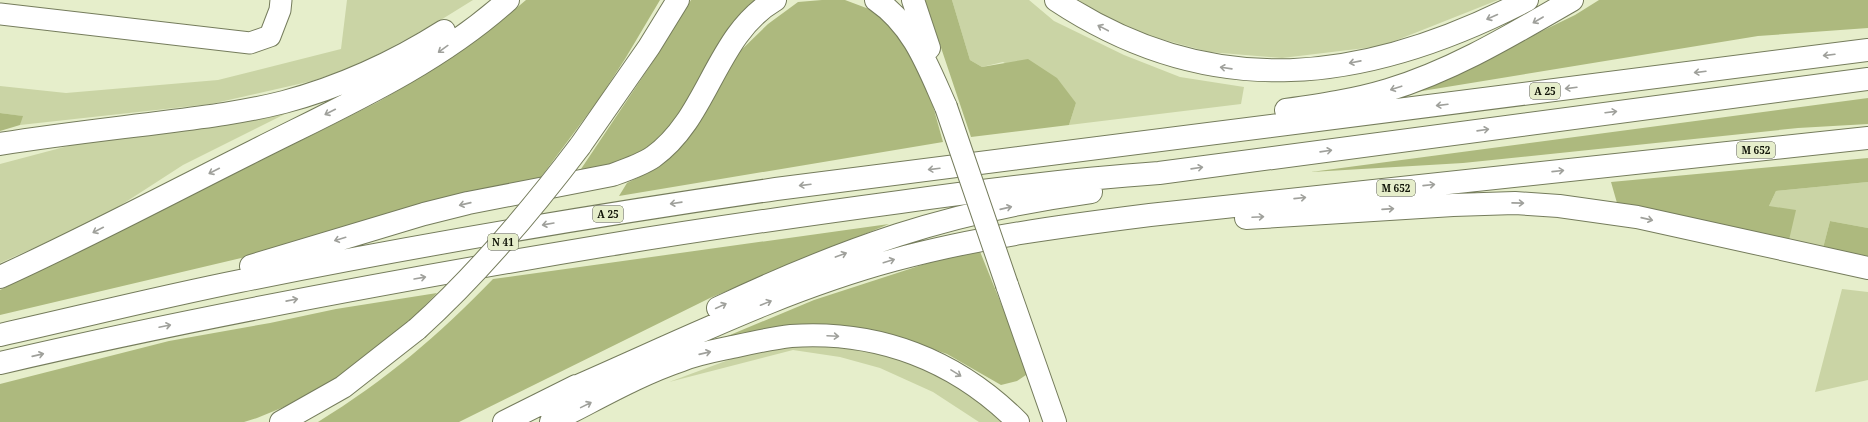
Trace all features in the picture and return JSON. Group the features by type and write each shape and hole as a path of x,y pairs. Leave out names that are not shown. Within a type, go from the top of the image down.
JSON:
{"highway":[{"path":"0,144 228,114 299,98 331,87 396,58 433,38 490,0"},
{"path":"0,277 122,218 386,83 438,52 479,24 508,0"},
{"name":"N 41","path":"281,422 343,387 417,329 464,285 491,257 546,191 580,146 649,47 678,0"},
{"path":"0,328 96,302 266,262 424,214 468,203 605,176 634,167 653,157 681,130 692,114 740,31 757,13 775,0"},
{"path":"876,0 901,21 912,35 922,52 946,107"},
{"path":"913,0 946,107 1055,422"},
{"path":"1056,0 1079,15 1122,38 1140,45 1212,66 1264,71 1339,65 1394,53 1462,30 1527,0"},
{"path":"981,164 1034,145 1275,112 1344,101 1375,94 1430,75 1470,57 1572,0"},
{"name":"A 25","path":"0,335 239,281 633,209 776,189 1868,50"},
{"path":"0,363 296,299 689,231 1022,186 1103,177 1159,173 1868,79"},
{"name":"M 652","path":"564,392 778,298 835,278 924,252 994,237 1052,227 1150,215 1868,138"},
{"path":"504,422 564,392 711,311 763,286 826,261 898,235 939,223 1030,203 1130,186 1159,173"},
{"path":"1150,215 1225,220 1452,205 1515,203 1551,205 1637,217 1868,268"},
{"path":"551,422 650,373 702,353 789,337 820,336 846,337 876,342 925,357 944,366 981,390 1018,422"}],"lane":[{"path":"0,14 250,43 270,36 280,10 281,0"}],"green space":[{"path":"347,0 473,0 431,26 356,66 312,81 211,104 20,125 22,116 0,113 0,86 66,93 218,80 341,49"},
{"path":"526,0 660,0 599,99 538,181 267,252 0,315 0,290 378,102 455,54"},
{"path":"691,0 758,0 675,123 646,152 601,168 581,169 652,63"},
{"path":"845,0 877,12 899,36 926,81 943,142 619,196 627,183 659,167 692,131 734,57 768,24 798,2"},
{"path":"925,0 952,0 970,60 982,67 1028,59 1057,78 1076,103 1069,125 971,137"},
{"path":"952,0 1029,0 1054,21 1124,55 1180,77 1244,87 1241,104 1069,125 1076,103 1003,62 982,67 970,60"},
{"path":"1079,0 1498,0 1382,46 1282,58 1209,52 1117,27"},
{"path":"1599,0 1868,0 1868,28 1758,36 1416,92 1575,15"},
{"path":"1868,98 1868,124 1798,128 1463,163 1311,172"},
{"path":"288,110 285,114 183,165 101,218 0,263 0,164 87,141"},
{"path":"0,113 23,116 20,125 0,131"},
{"path":"1868,158 1868,182 1776,191 1769,206 1796,210 1789,240 1617,203 1611,182"},
{"path":"1868,182 1868,228 1830,221 1823,248 1789,240 1769,206 1776,191"},
{"path":"1830,221 1868,228 1868,256 1823,248"},
{"path":"889,224 710,298 459,422 318,422 366,390 410,356 452,319 493,279"},
{"path":"979,249 1029,373 1017,381 1001,385 947,354 906,340 808,326 773,327 711,343 814,300 928,263"},
{"path":"1842,289 1868,292 1868,380 1815,392"},
{"path":"437,293 389,343 313,395 244,422 0,422 0,384 169,341 270,323 336,309"},
{"path":"804,345 874,351 925,368 972,396 1003,422 979,422 933,392 880,368 840,357 793,350 669,382 750,352"}]}
